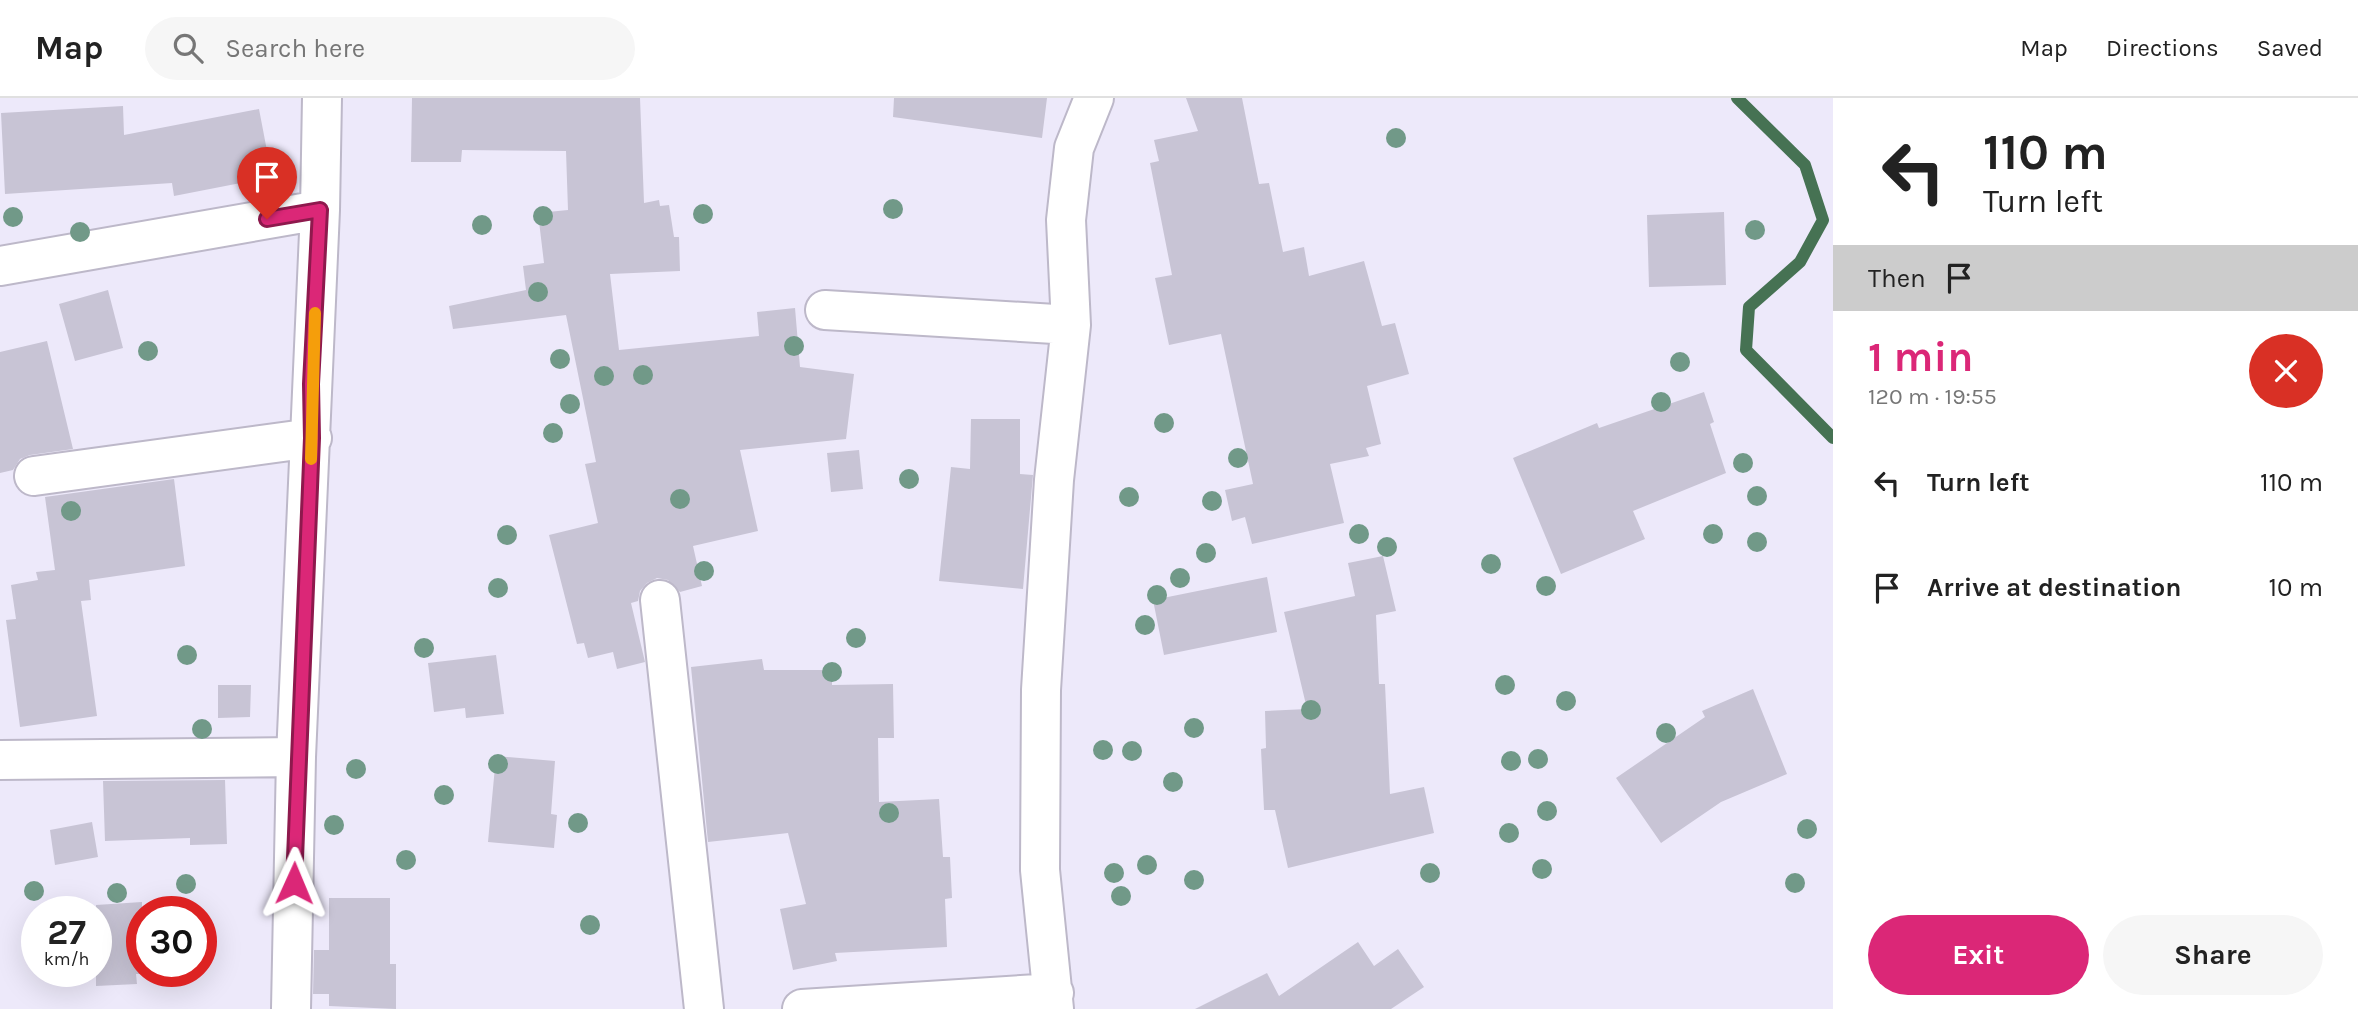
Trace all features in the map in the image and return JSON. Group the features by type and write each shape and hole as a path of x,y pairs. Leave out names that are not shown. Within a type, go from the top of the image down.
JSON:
{"street":[{"path":"291,1009 296,757 312,438 311,384 320,210 322,98"},
{"path":"802,1009 1054,1001 1040,870 1041,690 1054,480 1072,325 1066,220 1074,148 1094,98"},
{"path":"0,266 320,210"},
{"path":"825,310 1072,325"},
{"path":"34,476 312,438"},
{"path":"660,600 704,1009"},
{"path":"0,760 296,757"}],"building":[{"path":"412,98 640,98 644,203 659,200 660,206 669,205 674,237 679,237 680,271 610,274 619,350 759,336 757,312 795,308 800,367 854,374 846,439 740,450 758,531 693,546 702,586 680,592 668,580 657,578 647,583 640,591 638,601 631,603 645,662 617,669 613,652 588,658 584,643 577,644 549,535 598,523 585,464 596,462 566,315 453,329 449,306 526,290 523,266 544,263 538,213 568,210 566,151 462,150 461,162 411,162"},
{"path":"894,98 1047,98 1042,138 893,117"},
{"path":"1186,98 1242,98 1259,184 1269,183 1283,252 1304,247 1309,276 1364,261 1382,326 1395,323 1409,374 1367,386 1381,444 1366,448 1369,456 1330,464 1344,523 1252,544 1245,517 1232,521 1225,490 1253,484 1221,334 1169,345 1155,278 1172,275 1150,163 1159,161 1154,140 1198,131"},
{"path":"123,106 124,135 259,109 272,177 174,196 172,183 5,194 1,113"},
{"path":"1724,212 1726,285 1649,287 1647,215"},
{"path":"108,290 123,348 75,361 59,304"},
{"path":"47,341 73,449 30,455 20,459 13,470 0,473 0,352"},
{"path":"1704,392 1714,422 1710,424 1726,473 1633,511 1645,539 1561,574 1513,458 1597,423 1599,428"},
{"path":"971,419 1020,419 1020,474 1033,475 1023,589 939,581 951,467 970,469"},
{"path":"859,450 863,489 831,492 827,453"},
{"path":"174,479 185,566 89,580 91,600 81,601 97,716 20,727 6,620 16,619 11,585 38,580 36,572 55,570 45,497"},
{"path":"1383,556 1396,611 1376,615 1379,684 1385,684 1390,794 1424,787 1434,833 1288,868 1275,810 1264,810 1261,749 1266,748 1265,711 1307,709 1284,612 1355,596 1348,563"},
{"path":"1267,577 1277,632 1164,655 1153,600"},
{"path":"496,655 504,714 466,718 465,708 434,712 428,663"},
{"path":"762,659 764,670 832,670 832,685 893,684 894,738 878,738 879,802 939,799 943,857 950,857 952,898 945,899 947,947 835,953 837,961 793,970 780,909 806,904 788,833 708,842 691,667"},
{"path":"218,685 251,685 250,717 218,718"},
{"path":"1753,689 1787,774 1721,802 1661,843 1616,778 1705,717 1702,711"},
{"path":"496,756 555,761 551,814 557,815 554,848 488,842"},
{"path":"225,780 227,844 190,845 190,838 105,841 103,781"},
{"path":"92,822 98,857 55,865 50,830"},
{"path":"329,898 390,898 390,964 396,964 396,1009 329,1006 329,994 313,994 314,950 329,950"},
{"path":"126,903 126,985 112,985 112,904"},
{"path":"1358,942 1374,966 1398,949 1424,987 1391,1009 1195,1009 1267,973 1279,996"}],"waterway":[{"path":"1737,98 1805,165 1823,220 1800,262 1749,307 1746,350 1833,438"}],"slow traffic":[{"path":"311,459 315,313"}],"route":[{"path":"267,219 320,210 296,757 294,883"}]}
